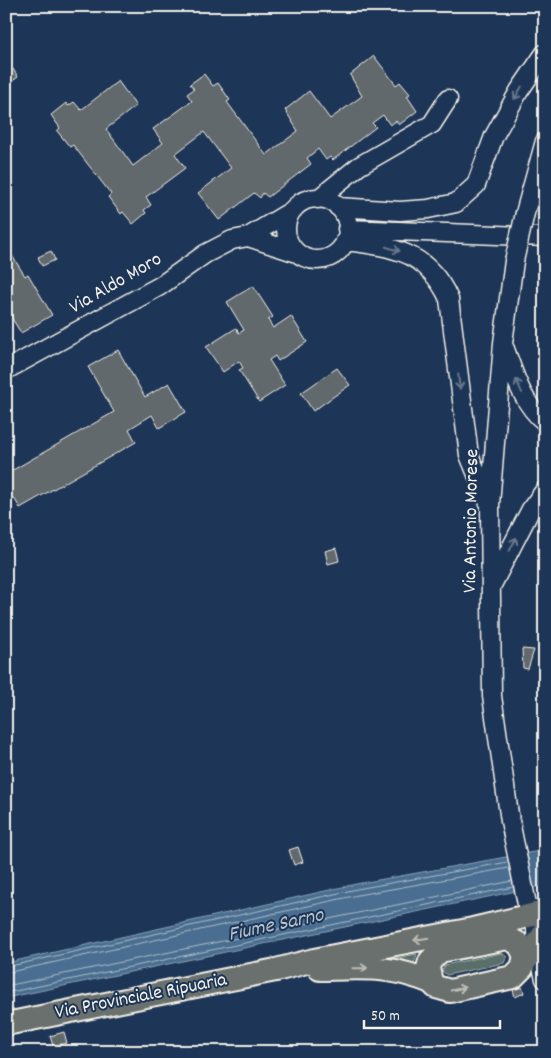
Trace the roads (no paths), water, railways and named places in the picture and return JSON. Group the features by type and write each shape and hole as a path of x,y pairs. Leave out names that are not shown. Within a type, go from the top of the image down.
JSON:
{"main road":[{"path":"431,982 428,968 434,956 471,929 527,934"},
{"name":"Via Provinciale Ripuaria","path":"6,1024 471,929"},
{"path":"440,951 527,934"},
{"name":"Via Provinciale Ripuaria","path":"276,970 383,968 414,975 431,982 443,990 450,991 512,978 527,934"}],"street":[{"path":"297,253 291,246 286,228 293,210 309,200 318,199 338,207 400,211 428,209 456,202 476,185 494,136 519,91 545,53"},
{"path":"318,199 359,166 432,124 448,99"},
{"name":"Via Antonio Morese","path":"545,142 525,212 514,261 503,343 490,505 492,696 527,934 545,979"},
{"path":"248,237 315,260 333,256 346,235 344,214 338,207"},
{"name":"Via Aldo Moro","path":"6,370 160,286 213,250 232,240 248,237 293,210"},
{"path":"346,235 545,237"},
{"path":"346,235 399,250 431,268 442,283 449,299 469,455 490,505"},
{"path":"503,343 521,392 545,422"},
{"path":"491,588 531,509 545,490"},
{"path":"527,934 535,976 545,984"}],"water":[{"name":"Fiume Sarno","path":"545,850 545,885 6,998 6,963 356,884"}]}
